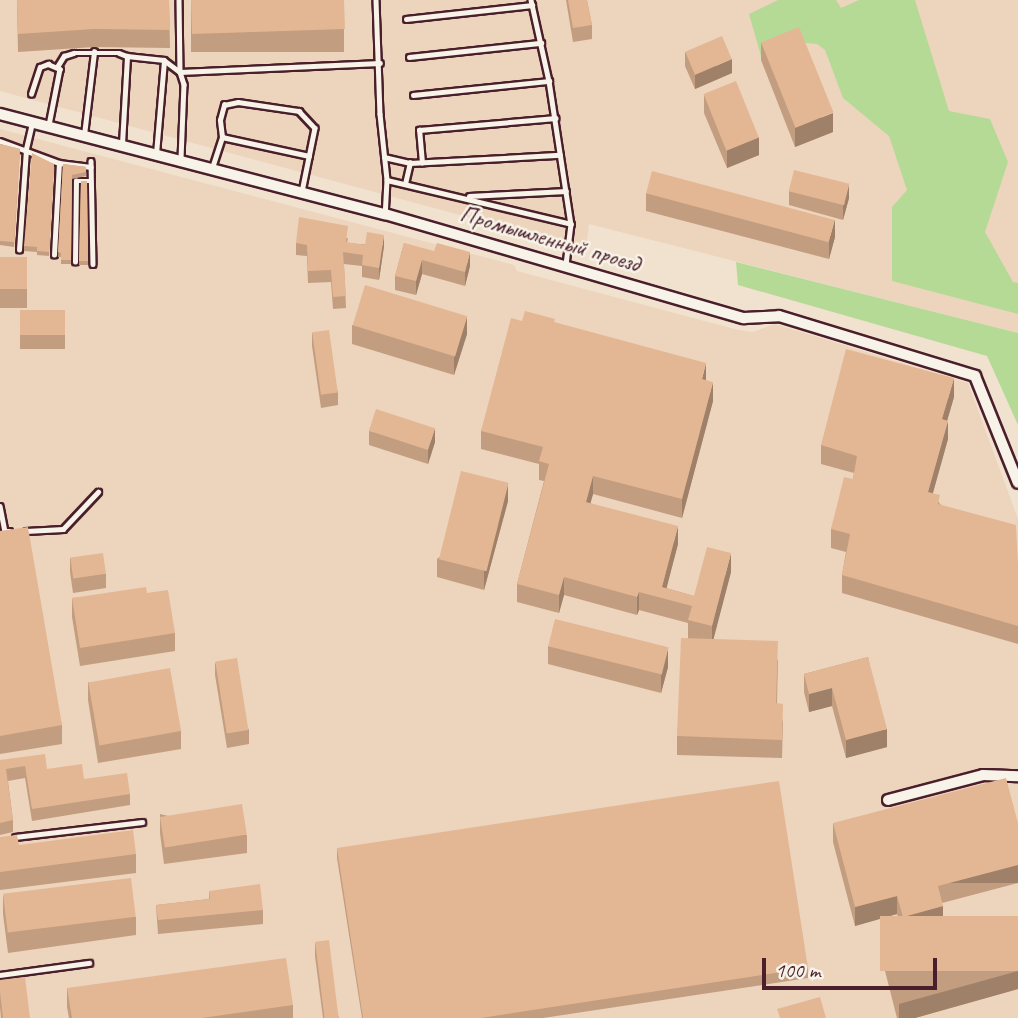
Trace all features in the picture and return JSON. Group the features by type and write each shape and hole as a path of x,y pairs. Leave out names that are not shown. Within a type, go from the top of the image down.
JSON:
{"street":[{"name":"Промышленный проезд","path":"0,114 386,214 744,318 779,316 975,376 1017,478"},
{"path":"888,800 983,775 1018,776"}],"lane":[{"path":"179,0 180,72 184,84 181,161"},
{"path":"376,0 380,114 387,180 386,214"},
{"path":"406,19 532,3 549,81 566,191 570,224 566,265"},
{"path":"409,57 541,43"},
{"path":"57,67 68,54 94,52 164,60 180,72 380,63"},
{"path":"84,136 94,52"},
{"path":"122,146 127,56"},
{"path":"156,154 164,60"},
{"path":"31,94 40,67 48,64 57,67 60,74 49,127"},
{"path":"413,95 549,81"},
{"path":"212,169 222,137 220,120 225,105 238,102 299,111 315,128 302,192"},
{"path":"422,163 419,130 555,118"},
{"path":"19,250 26,149 32,122"},
{"path":"222,137 309,156"},
{"path":"0,141 59,163 91,167"},
{"path":"384,158 422,163 560,155"},
{"path":"91,161 93,264"},
{"path":"54,255 59,163"},
{"path":"405,184 410,163"},
{"path":"387,180 570,224"},
{"path":"75,262 76,181 91,181"},
{"path":"462,196 566,191"},
{"path":"0,506 2,531 63,529 97,492"},
{"path":"13,838 142,822"},
{"path":"0,975 89,963"}],"shaded area":[{"path":"0,0 1018,0 1018,333 589,224 586,249 0,91"},
{"path":"0,129 514,265 517,271 738,330 753,332 775,324 968,383 1018,519 1018,1018 0,1018"}],"green space":[{"path":"778,0 836,0 841,8 859,0 915,0 949,111 990,119 1008,162 985,232 1013,282 1018,283 1018,314 892,281 892,207 907,190 889,136 843,98 825,50 817,44 806,43 761,56 749,14"},
{"path":"736,262 1018,333 1018,425 987,356 738,285"}],"building":[{"path":"17,0 169,0 170,30 94,29 18,34"},
{"path":"191,0 344,0 345,29 192,34"},
{"path":"568,0 587,0 592,25 573,28"},
{"path":"799,27 833,112 795,128 761,42"},
{"path":"722,36 732,59 695,75 685,52"},
{"path":"736,81 759,138 726,151 704,94"},
{"path":"0,144 20,149 14,242 0,241"},
{"path":"32,153 54,164 49,252 24,246"},
{"path":"63,164 86,167 86,172 72,175 71,260 61,260 61,253 58,252"},
{"path":"794,170 849,184 844,205 789,191"},
{"path":"652,171 835,220 829,242 646,193"},
{"path":"81,181 87,181 88,261 79,261"},
{"path":"299,217 348,226 346,242 365,245 367,232 384,235 379,268 362,265 363,255 343,252 346,296 333,297 331,270 308,271 307,245 296,243"},
{"path":"404,243 434,251 437,243 470,252 465,272 422,260 416,281 395,276"},
{"path":"0,257 27,257 27,289 0,289"},
{"path":"365,285 467,316 455,356 353,325"},
{"path":"20,310 65,310 65,335 20,335"},
{"path":"525,311 555,319 554,322 706,363 702,379 713,382 682,499 593,476 586,502 678,526 662,587 694,596 707,547 731,553 712,626 688,620 692,606 639,592 637,597 564,577 559,595 517,584 549,464 539,461 543,447 481,431 511,318 522,321"},
{"path":"329,330 338,392 321,395 312,332"},
{"path":"846,349 954,378 942,419 948,421 928,492 940,495 938,504 1016,525 1018,626 842,575 850,534 831,529 844,477 853,479 857,456 821,445"},
{"path":"376,409 435,428 428,450 369,431"},
{"path":"461,471 509,483 487,571 439,559"},
{"path":"28,527 62,725 0,736 0,531"},
{"path":"103,553 106,574 73,578 70,558"},
{"path":"146,587 147,593 168,590 175,633 80,648 72,598"},
{"path":"555,619 669,647 662,674 548,646"},
{"path":"681,638 778,641 776,703 783,704 782,740 677,736"},
{"path":"868,657 887,729 846,740 832,688 809,694 804,674"},
{"path":"237,658 248,730 227,734 215,661"},
{"path":"170,668 181,731 99,745 88,682"},
{"path":"45,754 47,769 82,764 84,779 127,773 130,794 32,809 25,766 6,769 13,820 0,823 0,760"},
{"path":"1006,778 1018,823 1018,865 938,886 943,906 903,917 897,896 855,907 833,823"},
{"path":"779,781 808,968 481,1018 363,1018 337,848"},
{"path":"242,804 247,835 165,848 160,817"},
{"path":"133,830 136,854 0,872 0,837 17,835 19,845"},
{"path":"131,878 136,917 8,932 3,894"},
{"path":"260,884 263,910 158,920 156,905 210,899 209,891"},
{"path":"880,916 1018,916 1018,971 880,971"},
{"path":"329,940 339,1018 324,1018 315,942"},
{"path":"286,958 293,1005 202,1018 72,1018 67,988"},
{"path":"25,977 30,1018 3,1018 0,980"},
{"path":"820,997 826,1018 780,1018 777,1009"}]}
